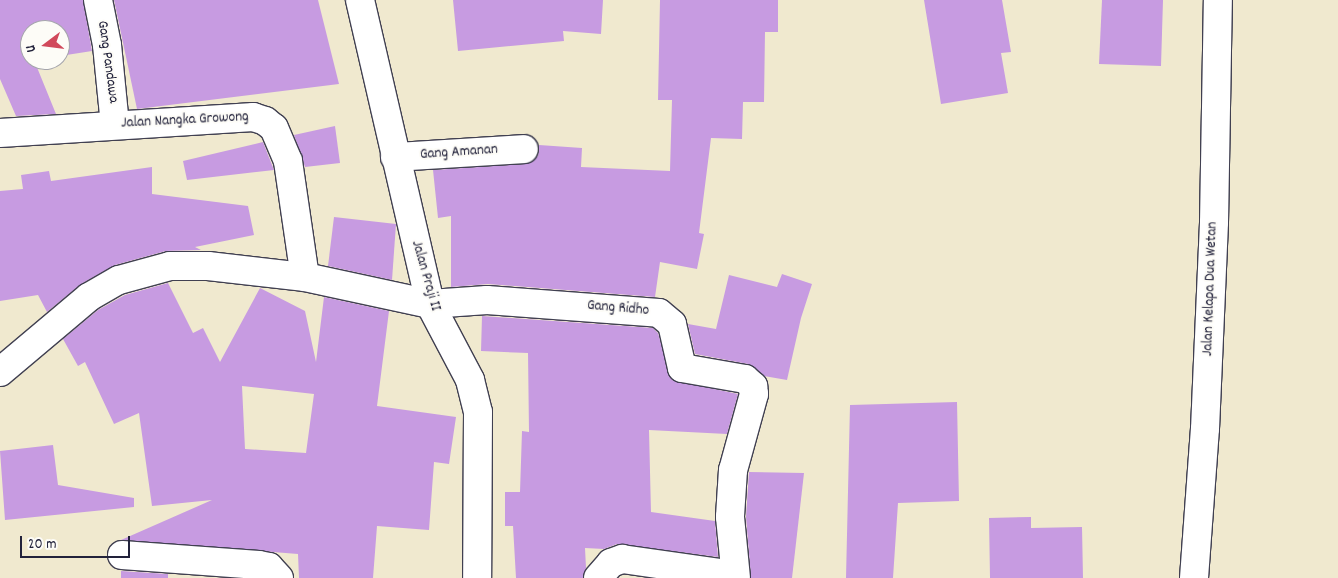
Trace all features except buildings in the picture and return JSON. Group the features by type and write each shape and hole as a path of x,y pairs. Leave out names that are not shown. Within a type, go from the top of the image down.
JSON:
{"street":[{"name":"Gang Pandawa","path":"98,0 107,45 115,125"},
{"name":"Jalan Praji II","path":"360,0 430,304 470,380 478,412 477,578"},
{"name":"Jalan Kelapa Dua Wetan","path":"1194,578 1205,428 1214,222 1218,0"},
{"name":"Jalan Nangka Growong","path":"0,133 253,117 265,120 274,128 288,161 305,276"},
{"name":"Gang Amanan","path":"395,157 524,149"},
{"path":"0,372 59,320 119,280 170,266 208,266 305,276 430,304"},
{"name":"Gang Ridho","path":"430,304 487,300 659,313 672,324 682,368 745,379 753,386 754,394 732,470 730,517 736,577"},
{"path":"122,555 259,564 275,572 279,578"},
{"path":"598,578 611,562 622,559 736,577"}]}
